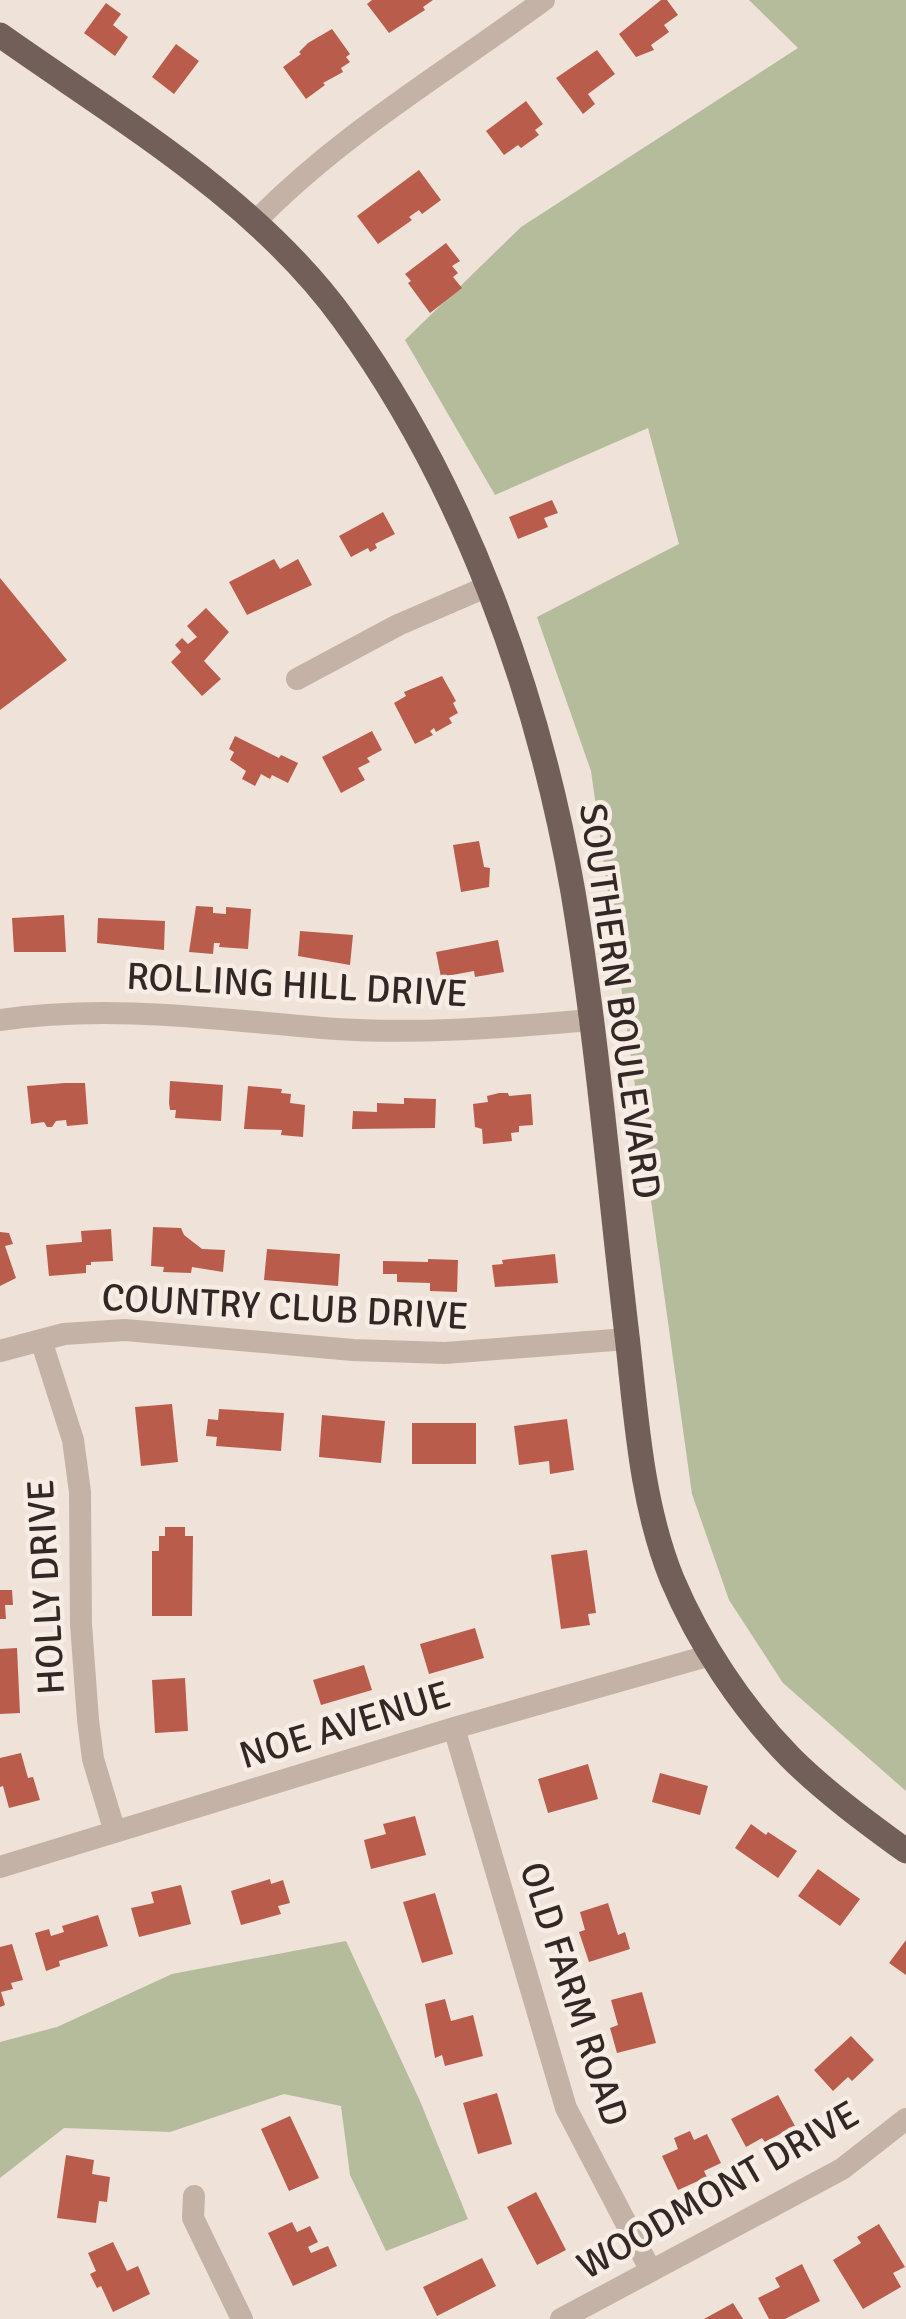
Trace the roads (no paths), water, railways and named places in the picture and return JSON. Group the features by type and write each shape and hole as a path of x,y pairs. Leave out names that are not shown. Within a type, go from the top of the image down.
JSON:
{"main road":[{"name":"SOUTHERN BOULEVARD","path":"0,35 203,180 254,223 321,289 366,352 436,476 486,586 524,696 560,827 590,1020 643,1476 671,1576 711,1655 789,1756 906,1851"}],"street":[{"path":"254,223 332,151 544,0"},
{"path":"297,679 398,625 486,586"},
{"name":"ROLLING HILL DRIVE","path":"0,1020 66,1012 132,1011 325,1028 456,1032 590,1020"},
{"name":"COUNTRY CLUB DRIVE","path":"0,1351 84,1331 125,1330 334,1349 445,1353 628,1339"},
{"name":"HOLLY DRIVE","path":"41,1340 73,1440 80,1492 88,1720 93,1759 115,1832"},
{"name":"NOE AVENUE","path":"0,1867 454,1728 711,1655"},
{"name":"OLD FARM ROAD","path":"454,1728 566,2108 650,2271"},
{"name":"WOODMONT DRIVE","path":"561,2319 842,2170 906,2119"},
{"path":"194,2196 193,2218 242,2319"}]}
